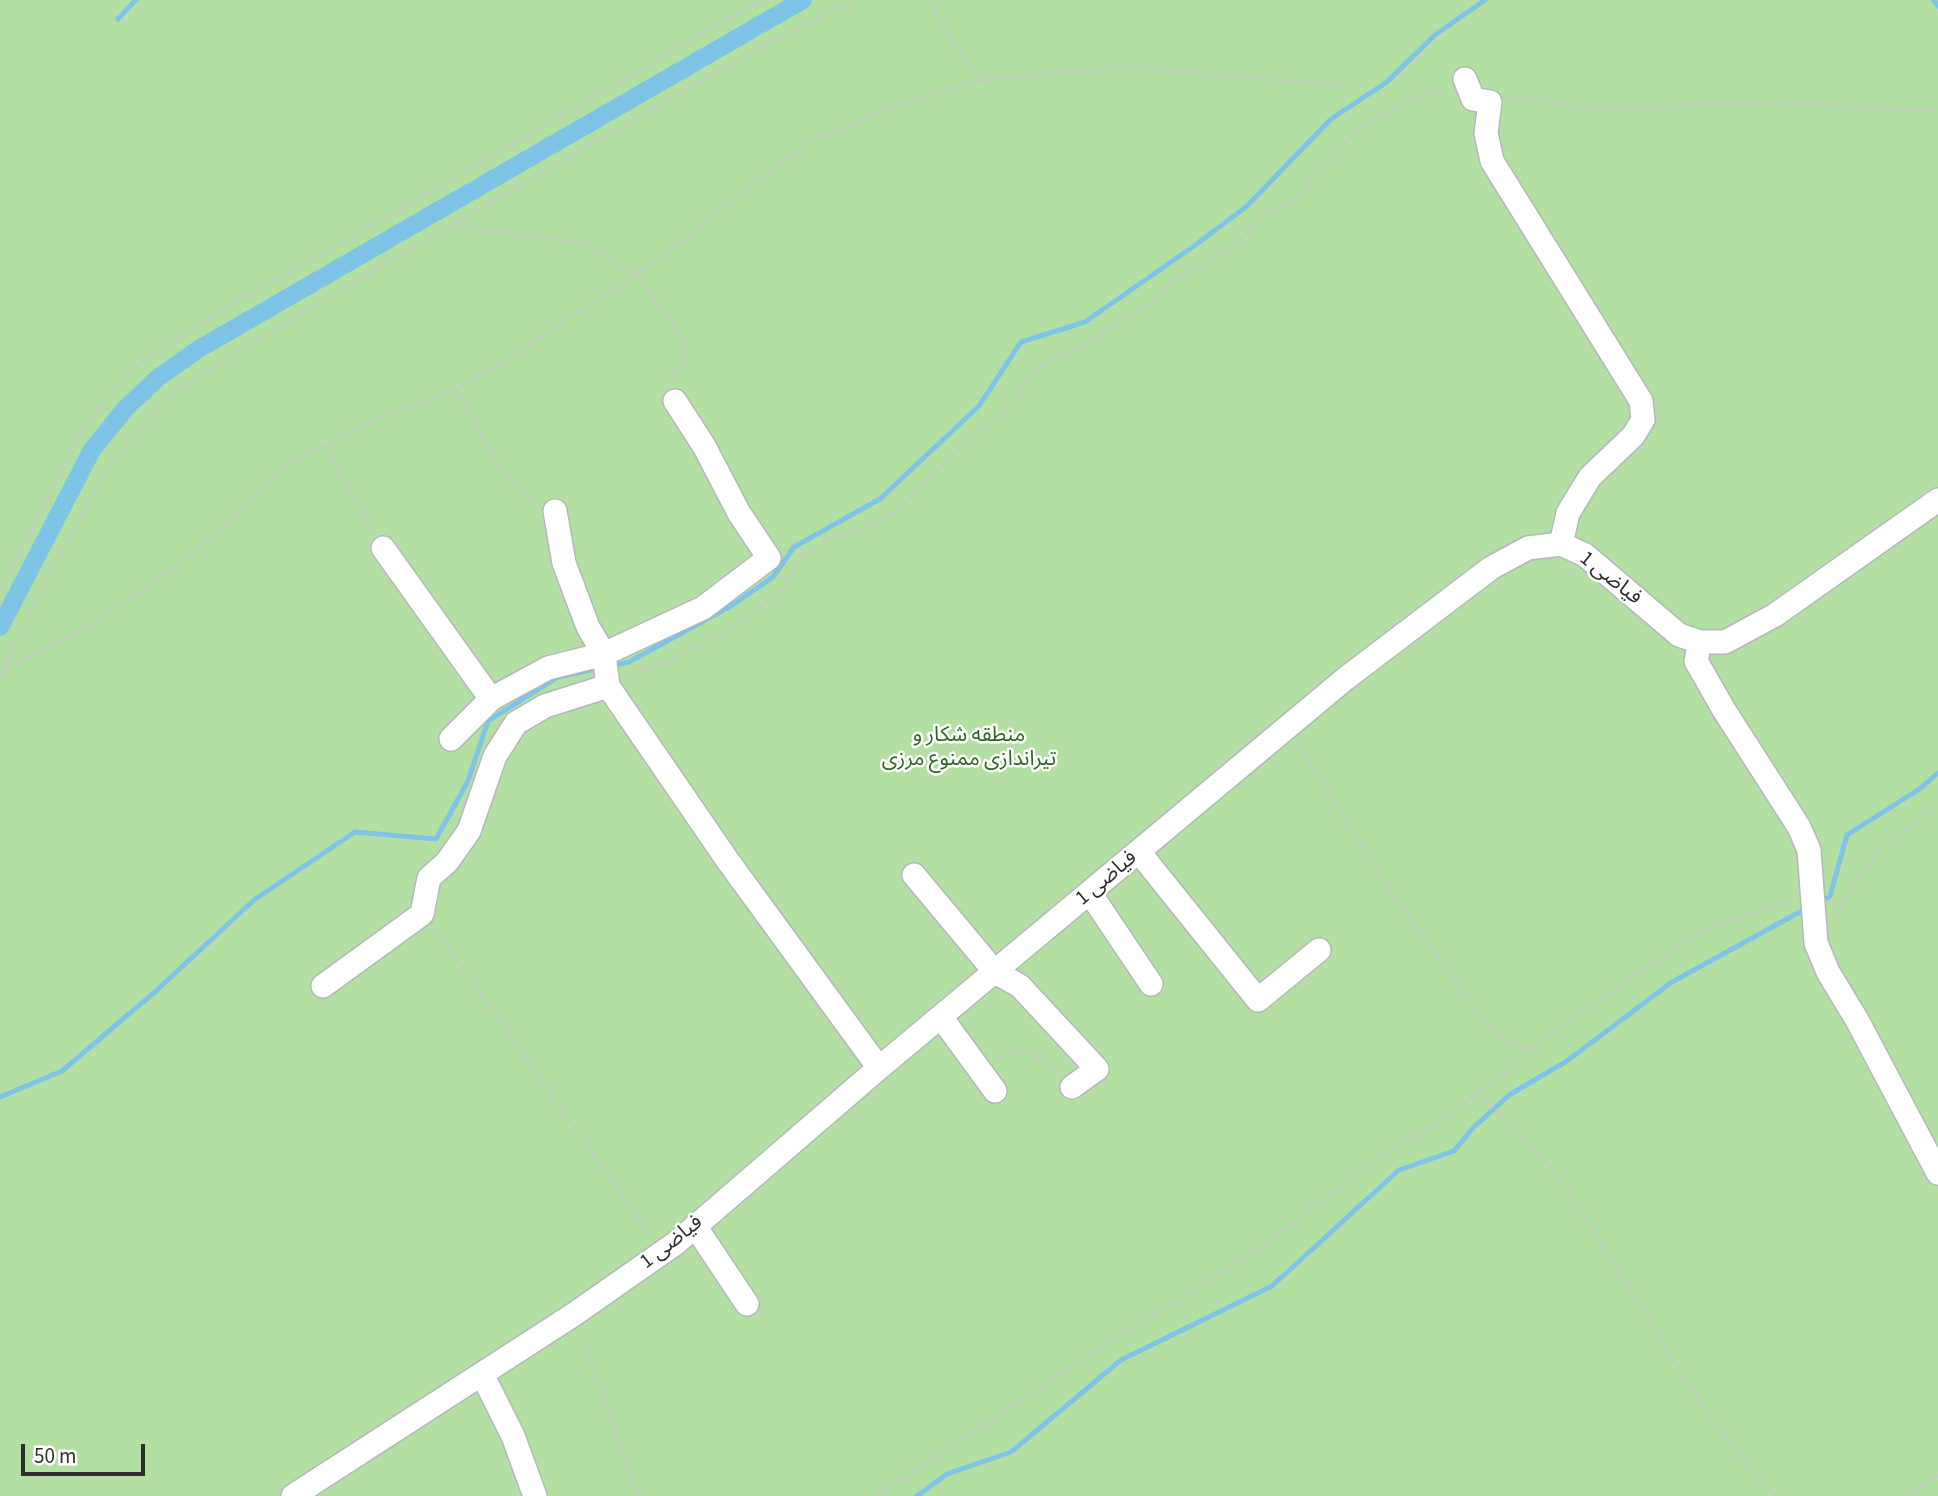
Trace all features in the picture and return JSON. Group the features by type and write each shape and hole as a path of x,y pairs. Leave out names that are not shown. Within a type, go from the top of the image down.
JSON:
{"street":[{"path":"1466,82 1473,99 1490,102 1486,133 1492,161 1640,401 1643,420 1633,436 1590,477 1567,513 1561,544"},
{"path":"323,986 405,929 422,914 429,877 447,862 469,831 495,756 516,723 703,608 769,558 739,513 704,446 675,401"},
{"path":"1938,500 1775,615 1725,642 1700,642 1696,661 1799,827 1809,850 1816,943 1828,972 1857,1020 1938,1173"},
{"path":"555,511 564,563 606,669 728,861 879,1068"},
{"name":"فیاضی 1","path":"293,1496 319,1490 482,1374 573,1315 662,1252 1345,679 1491,568 1528,548 1561,544 1585,555 1679,635 1700,642"},
{"path":"383,548 491,699"},
{"path":"452,739 491,699 548,668 606,669"},
{"path":"1139,852 1258,1000 1319,950"},
{"path":"914,875 995,972 1020,986 1097,1069 1072,1087"},
{"path":"1090,893 1151,984"},
{"path":"941,1017 995,1091"},
{"path":"695,1226 747,1304"},
{"path":"482,1374 513,1436 535,1496"}],"path":[{"path":"0,591 87,422 141,362 219,312 760,0"},
{"path":"0,676 62,550 113,460 162,403 232,354 451,226 744,56 856,0"},
{"path":"929,0 951,39 982,80"},
{"path":"3,670 84,629 160,578 221,530 281,468 376,420 456,389 495,368 637,274 679,244 760,177 819,137 891,108 982,80 1128,67 1348,86"},
{"path":"606,669 680,655 743,622 788,584 799,558 828,539 878,524 910,499 957,451 1013,404 1032,371 1059,355 1085,345 1158,298 1167,285 1235,247 1265,213 1291,203 1352,136 1388,111 1415,98 1466,82"},
{"path":"1490,102 1532,99 1587,109 1769,103 1938,111"},
{"path":"451,226 582,243 637,274 680,333 685,354 666,390 675,401"},
{"path":"456,389 483,437 529,501 555,511"},
{"path":"326,444 383,548"},
{"path":"783,577 788,584"},
{"path":"1288,727 1387,886 1494,1034 1529,1050"},
{"path":"876,1496 1107,1343 1233,1265 1392,1150 1437,1125 1503,1076 1529,1050 1685,941 1735,918 1781,905 1812,908 1837,915 1882,846 1938,805"},
{"path":"422,914 445,939 662,1252"},
{"path":"980,1071 1009,1051 1034,1053 1072,1087"},
{"path":"1478,1093 1554,1172 1646,1319 1704,1404 1776,1496"},
{"path":"573,1315 640,1496"},
{"path":"1906,1496 1938,1475"}],"green space":[{"name":"منطقه شکار و تیراندازی ممنوع مرزی","path":"0,0 1938,0 1938,1496 0,1496"}],"waterway":[{"path":"118,19 136,0"},
{"path":"0,627 92,450 125,409 159,377 197,350 803,0"},
{"path":"610,666 629,662 731,606 773,577 794,547 880,499 979,406 1021,342 1085,322 1194,246 1247,206 1331,119 1387,82 1435,35 1485,0"},
{"path":"1934,0 1938,6"},
{"path":"0,1097 62,1071 156,991 254,900 355,832 436,839 468,781 488,721 558,677 600,668"},
{"path":"1819,902 1830,896 1847,835 1921,788 1938,773"},
{"path":"917,1496 947,1474 1011,1452 1121,1360 1272,1286 1399,1170 1454,1151 1473,1128 1509,1095 1567,1061 1672,982 1807,908"}]}
